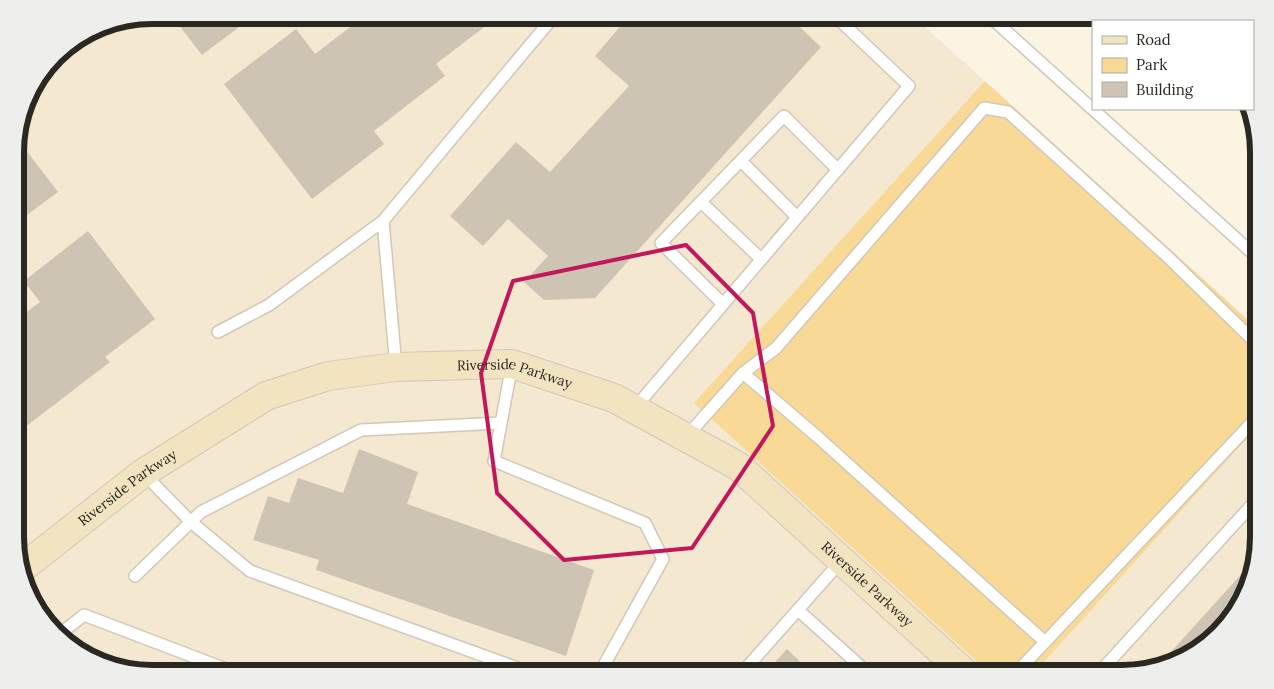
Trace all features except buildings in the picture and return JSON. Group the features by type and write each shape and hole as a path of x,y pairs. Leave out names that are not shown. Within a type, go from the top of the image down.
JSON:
{"street":[{"name":"Riverside Parkway","path":"27,565 143,473 266,396 328,376 396,367 512,364 614,398 738,466 956,665"}],"lane":[{"path":"218,332 269,305 383,222 548,24"},
{"path":"634,409 909,86 844,24"},
{"path":"998,24 1092,109"},
{"path":"686,437 743,373 776,348 984,108 1008,112 1169,258 1250,337"},
{"path":"1094,110 1250,251"},
{"path":"723,304 661,243 784,116 838,170"},
{"path":"741,161 797,217"},
{"path":"701,202 761,259"},
{"path":"383,222 396,367"},
{"path":"512,364 494,461 645,523 663,559 604,665"},
{"path":"743,373 820,439 1044,641"},
{"path":"135,576 201,512 361,430 501,422"},
{"path":"1023,665 1250,424"},
{"path":"143,473 190,522 250,571 509,665"},
{"path":"1106,665 1250,507"},
{"path":"749,665 842,560"},
{"path":"798,610 859,665"},
{"path":"64,630 84,615 215,665"}],"highlighted area":[{"path":"686,245 753,313 773,426 692,548 564,560 497,493 481,373 513,281"}],"shaded area":[{"path":"144,24 922,24 1250,322 1250,545 1248,562 1237,594 1229,608 1207,633 1193,644 1163,658 1147,663 1130,665 144,665 127,663 95,652 67,633 50,615 41,601 28,570 24,537 24,144 28,119 45,81 61,61 81,45 119,28"}],"green space":[{"path":"985,81 1250,322 1250,435 1041,665 981,665 694,403"}]}
